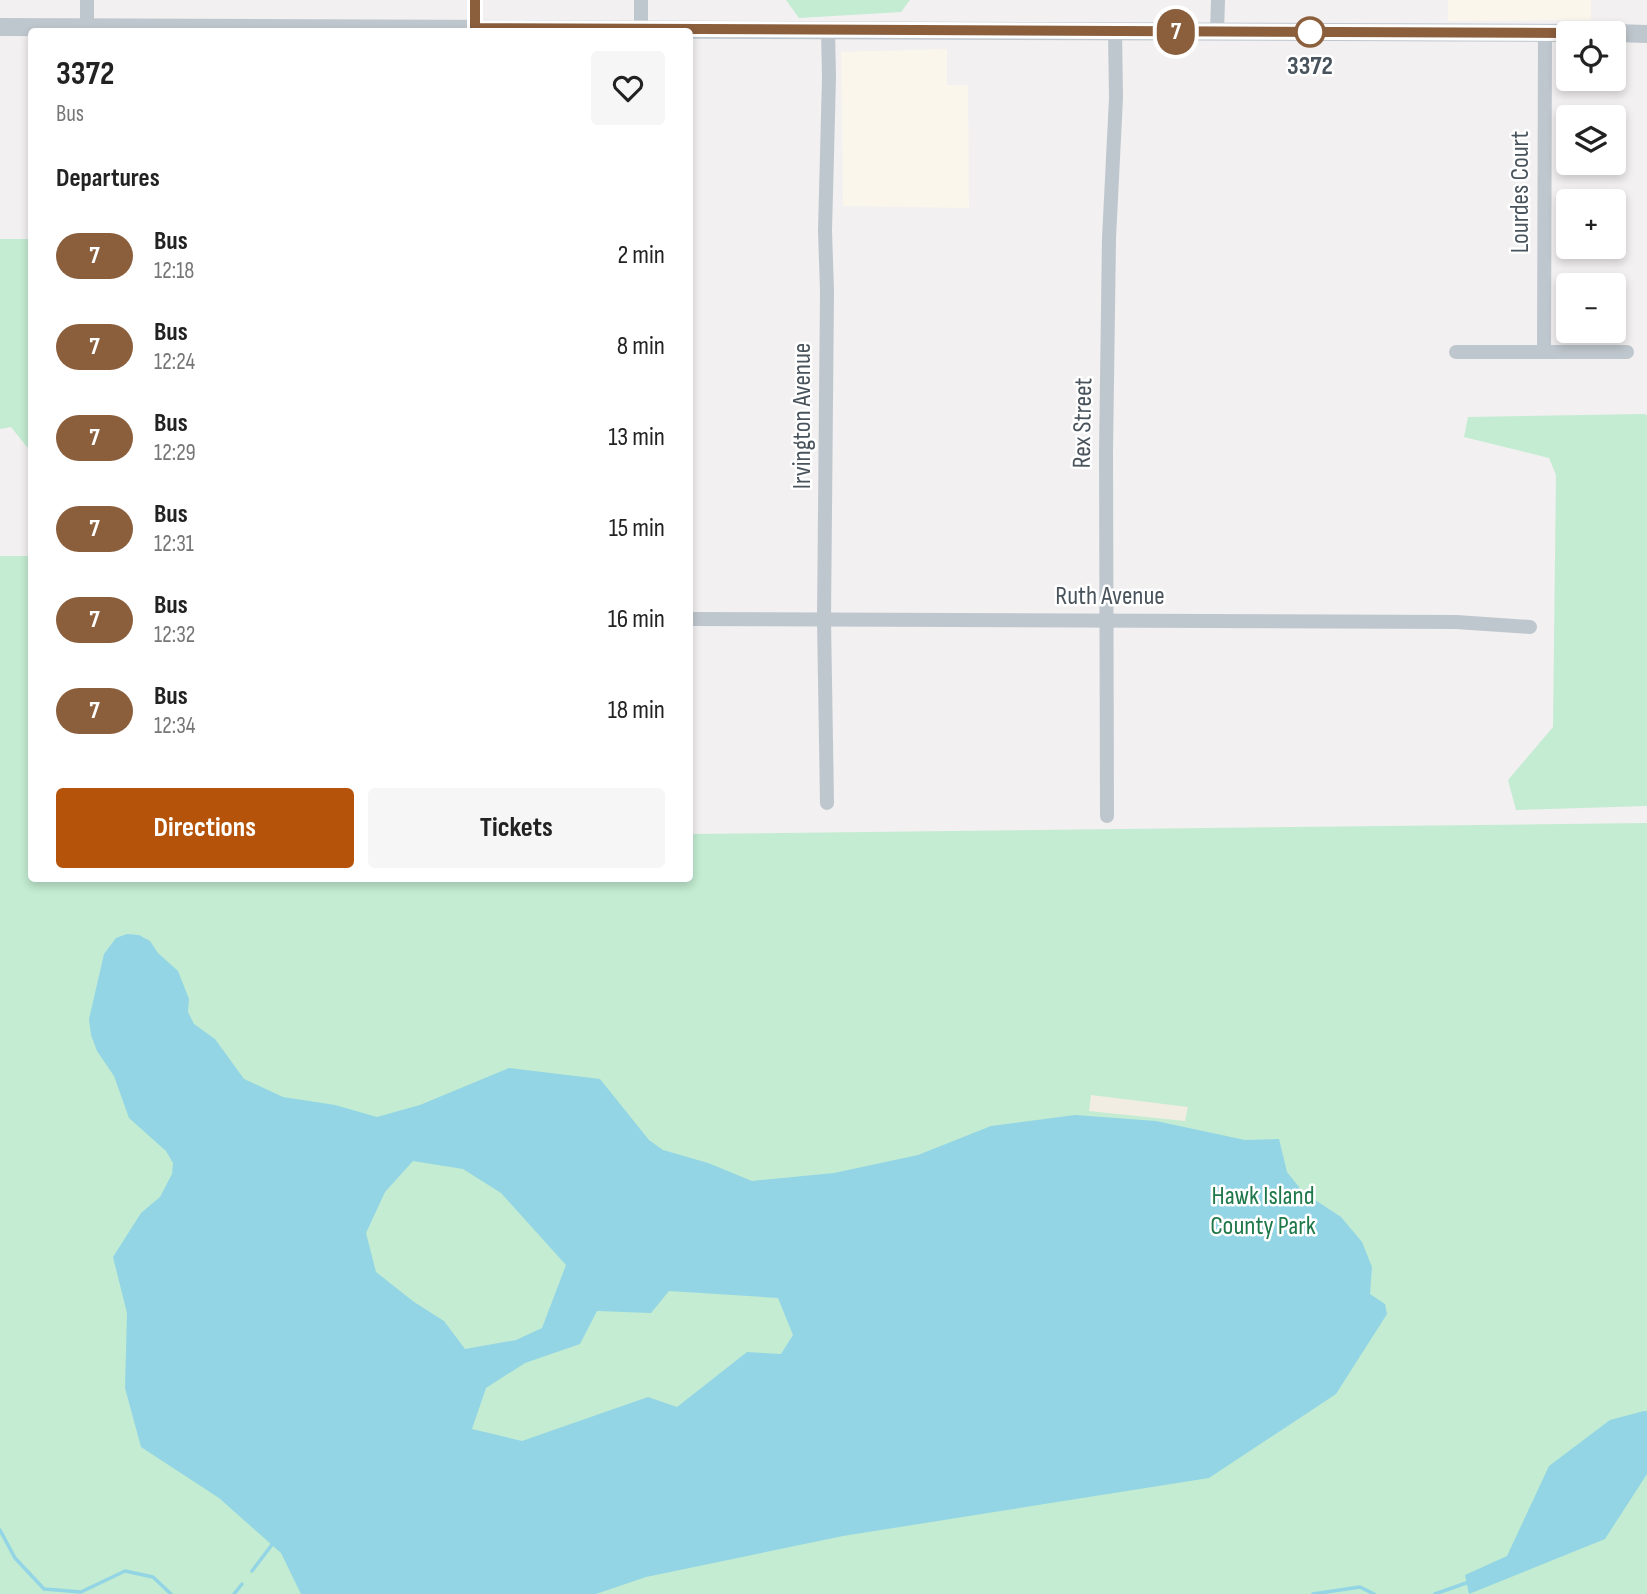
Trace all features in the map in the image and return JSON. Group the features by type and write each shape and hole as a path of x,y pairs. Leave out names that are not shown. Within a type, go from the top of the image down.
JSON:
{"street":[{"path":"87,0 87,27"},
{"path":"0,27 475,28 475,0"},
{"path":"641,0 641,28"},
{"path":"1217,32 1218,0"},
{"path":"693,29 1556,33"},
{"name":"Irvington Avenue","path":"827,803 824,620 828,30"},
{"name":"Rex Street","path":"1107,816 1106,453 1116,98 1115,31"},
{"name":"Lourdes Court","path":"1544,351 1545,33"},
{"path":"1626,33 1647,34"},
{"path":"1457,352 1627,352"},
{"name":"Ruth Avenue","path":"693,619 1444,622 1530,626"}],"shaded area":[{"path":"1448,0 1591,0 1591,20 1448,21"},
{"path":"947,49 947,85 968,85 969,208 843,206 841,52"}],"green space":[{"path":"786,0 910,0 901,12 799,18"},
{"path":"0,239 28,239 28,448 11,427 0,429"},
{"path":"1647,415 1647,806 1516,810 1508,780 1553,727 1556,475 1549,458 1464,437 1468,417"},
{"name":"Hawk Island County Park","path":"0,556 28,556 28,882 693,882 693,834 1647,823 1647,1594 0,1594"}],"sand":[{"path":"1091,1095 1188,1107 1185,1121 1089,1111"}],"water":[{"path":"127,934 139,935 150,941 158,953 178,971 189,999 188,1012 194,1024 215,1039 244,1079 283,1097 335,1105 377,1117 420,1105 509,1068 600,1079 649,1140 663,1150 708,1163 752,1181 834,1173 918,1155 991,1126 1075,1115 1156,1121 1245,1140 1279,1139 1287,1172 1303,1192 1341,1217 1362,1242 1372,1267 1370,1294 1385,1304 1387,1314 1336,1394 1209,1478 843,1536 646,1577 596,1594 301,1594 281,1553 219,1498 141,1447 125,1388 127,1313 113,1257 141,1213 160,1197 172,1174 173,1163 166,1151 129,1118 114,1076 97,1051 91,1035 89,1019 104,954 116,938","holes":["413,1161 463,1169 501,1193 566,1265 542,1328 516,1340 465,1349 444,1321 414,1302 376,1272 366,1233 385,1192","669,1291 778,1298 793,1335 781,1354 747,1352 677,1407 648,1397 522,1441 472,1429 486,1388 525,1363 580,1344 597,1311 651,1313"]},
{"path":"1647,1411 1647,1474 1605,1539 1469,1594 1465,1575 1507,1556 1549,1466 1610,1420"}],"waterway":[{"path":"0,1530 15,1558 44,1589 81,1592 125,1571 153,1577 171,1594"},
{"path":"252,1571 274,1542"},
{"path":"1435,1594 1469,1582"},
{"path":"234,1594 242,1584"},
{"path":"1313,1594 1360,1587 1374,1594"}],"bus line":[{"name":"7","path":"475,0 475,28"},
{"name":"7","path":"693,29 1556,33"}],"place":[{"name":"3372","path":"1310,32"}]}
